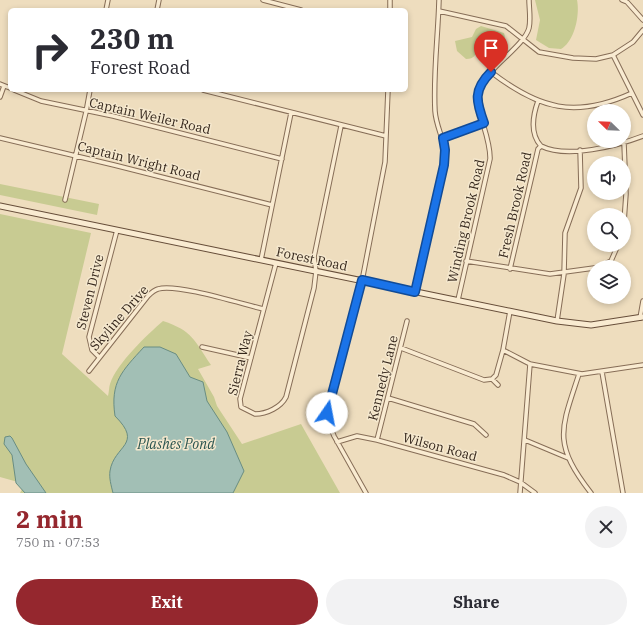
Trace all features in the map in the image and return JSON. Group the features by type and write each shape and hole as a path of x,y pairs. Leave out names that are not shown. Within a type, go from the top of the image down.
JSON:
{"main road":[{"name":"Forest Road","path":"0,206 362,280 557,322 591,325 642,317"}],"street":[{"path":"263,0 293,8"},
{"path":"415,292 444,165 445,150 443,138 437,121 435,101 439,0"},
{"path":"524,40 530,27 529,0"},
{"path":"622,0 627,2 643,20"},
{"path":"439,11 506,26 539,52 596,59 613,55 633,42 643,30"},
{"name":"Winding Brook Road","path":"458,300 490,159 490,145 478,108 478,93 480,85 513,49 524,40"},
{"path":"613,55 643,115"},
{"path":"491,72 518,92 538,101 560,106 586,107 607,103 632,93"},
{"path":"0,84 8,87"},
{"path":"0,97 4,86"},
{"name":"Captain Weiler Road","path":"22,92 35,100 86,112 113,116 282,159"},
{"path":"65,200 90,92"},
{"path":"211,92 341,126 386,136"},
{"path":"366,493 328,424 327,413 362,280 385,162 388,92"},
{"name":"Fresh Brook Road","path":"510,269 538,149 541,146 535,136 534,125 534,114 538,101"},
{"path":"261,260 291,113"},
{"path":"443,138 484,123"},
{"path":"316,271 314,257 341,126"},
{"path":"631,140 643,136"},
{"name":"Captain Wright Road","path":"0,138 76,155 272,205"},
{"path":"541,146 559,150 605,148"},
{"path":"624,148 625,208"},
{"path":"557,322 564,274 565,233 581,188 580,150"},
{"name":"Steven Drive","path":"99,356 92,350 89,337 117,230"},
{"path":"466,261 534,273 564,274 587,269"},
{"name":"Sierra Way","path":"276,263 241,393 240,404 244,409 259,414 283,403 286,397 314,288 316,271"},
{"name":"Skyline Drive","path":"89,371 99,356 148,296 157,289 170,288 229,300 263,309"},
{"path":"642,317 643,301"},
{"path":"401,348 484,380 492,379 496,375 503,350 510,311"},
{"name":"Kennedy Lane","path":"378,440 407,321"},
{"path":"202,348 251,358"},
{"path":"503,350 530,364 579,374 602,372 643,365"},
{"path":"520,493 530,364"},
{"path":"602,372 623,493"},
{"path":"579,374 563,430 564,448 568,458 591,493"},
{"path":"492,379 498,385"},
{"path":"388,398 474,424 486,435"},
{"name":"Wilson Road","path":"337,442 357,436 378,440 500,474 520,482 535,493"},
{"path":"525,440 568,458"}],"green space":[{"path":"535,0 577,0 578,12 573,34 566,45 561,49 549,48 536,40 540,20"},
{"path":"481,26 504,33 505,39 503,44 496,54 484,48 478,48 473,57 466,59 457,51 455,41 472,37 476,29"},
{"path":"0,184 99,204 97,215 0,195"},
{"path":"0,214 91,233 62,354 108,396 110,384 114,376 119,367 133,350 163,321 173,325 192,337 211,365 198,369 214,397 217,406 242,444 301,424 340,493 20,493 25,484 0,477"}],"water":[{"name":"Plashes Pond","path":"144,347 160,347 176,354 190,377 203,382 207,401 227,432 244,471 233,493 113,493 110,471 113,462 125,445 127,439 127,433 115,416 114,394 119,378 124,370"},
{"path":"10,436 26,464 46,493 25,493 16,483 12,455 4,444 5,437"}],"route":[{"path":"327,413 349,324 362,280 415,292 444,165 445,144 443,138 484,123 478,108 478,89 483,80 491,72"}]}
